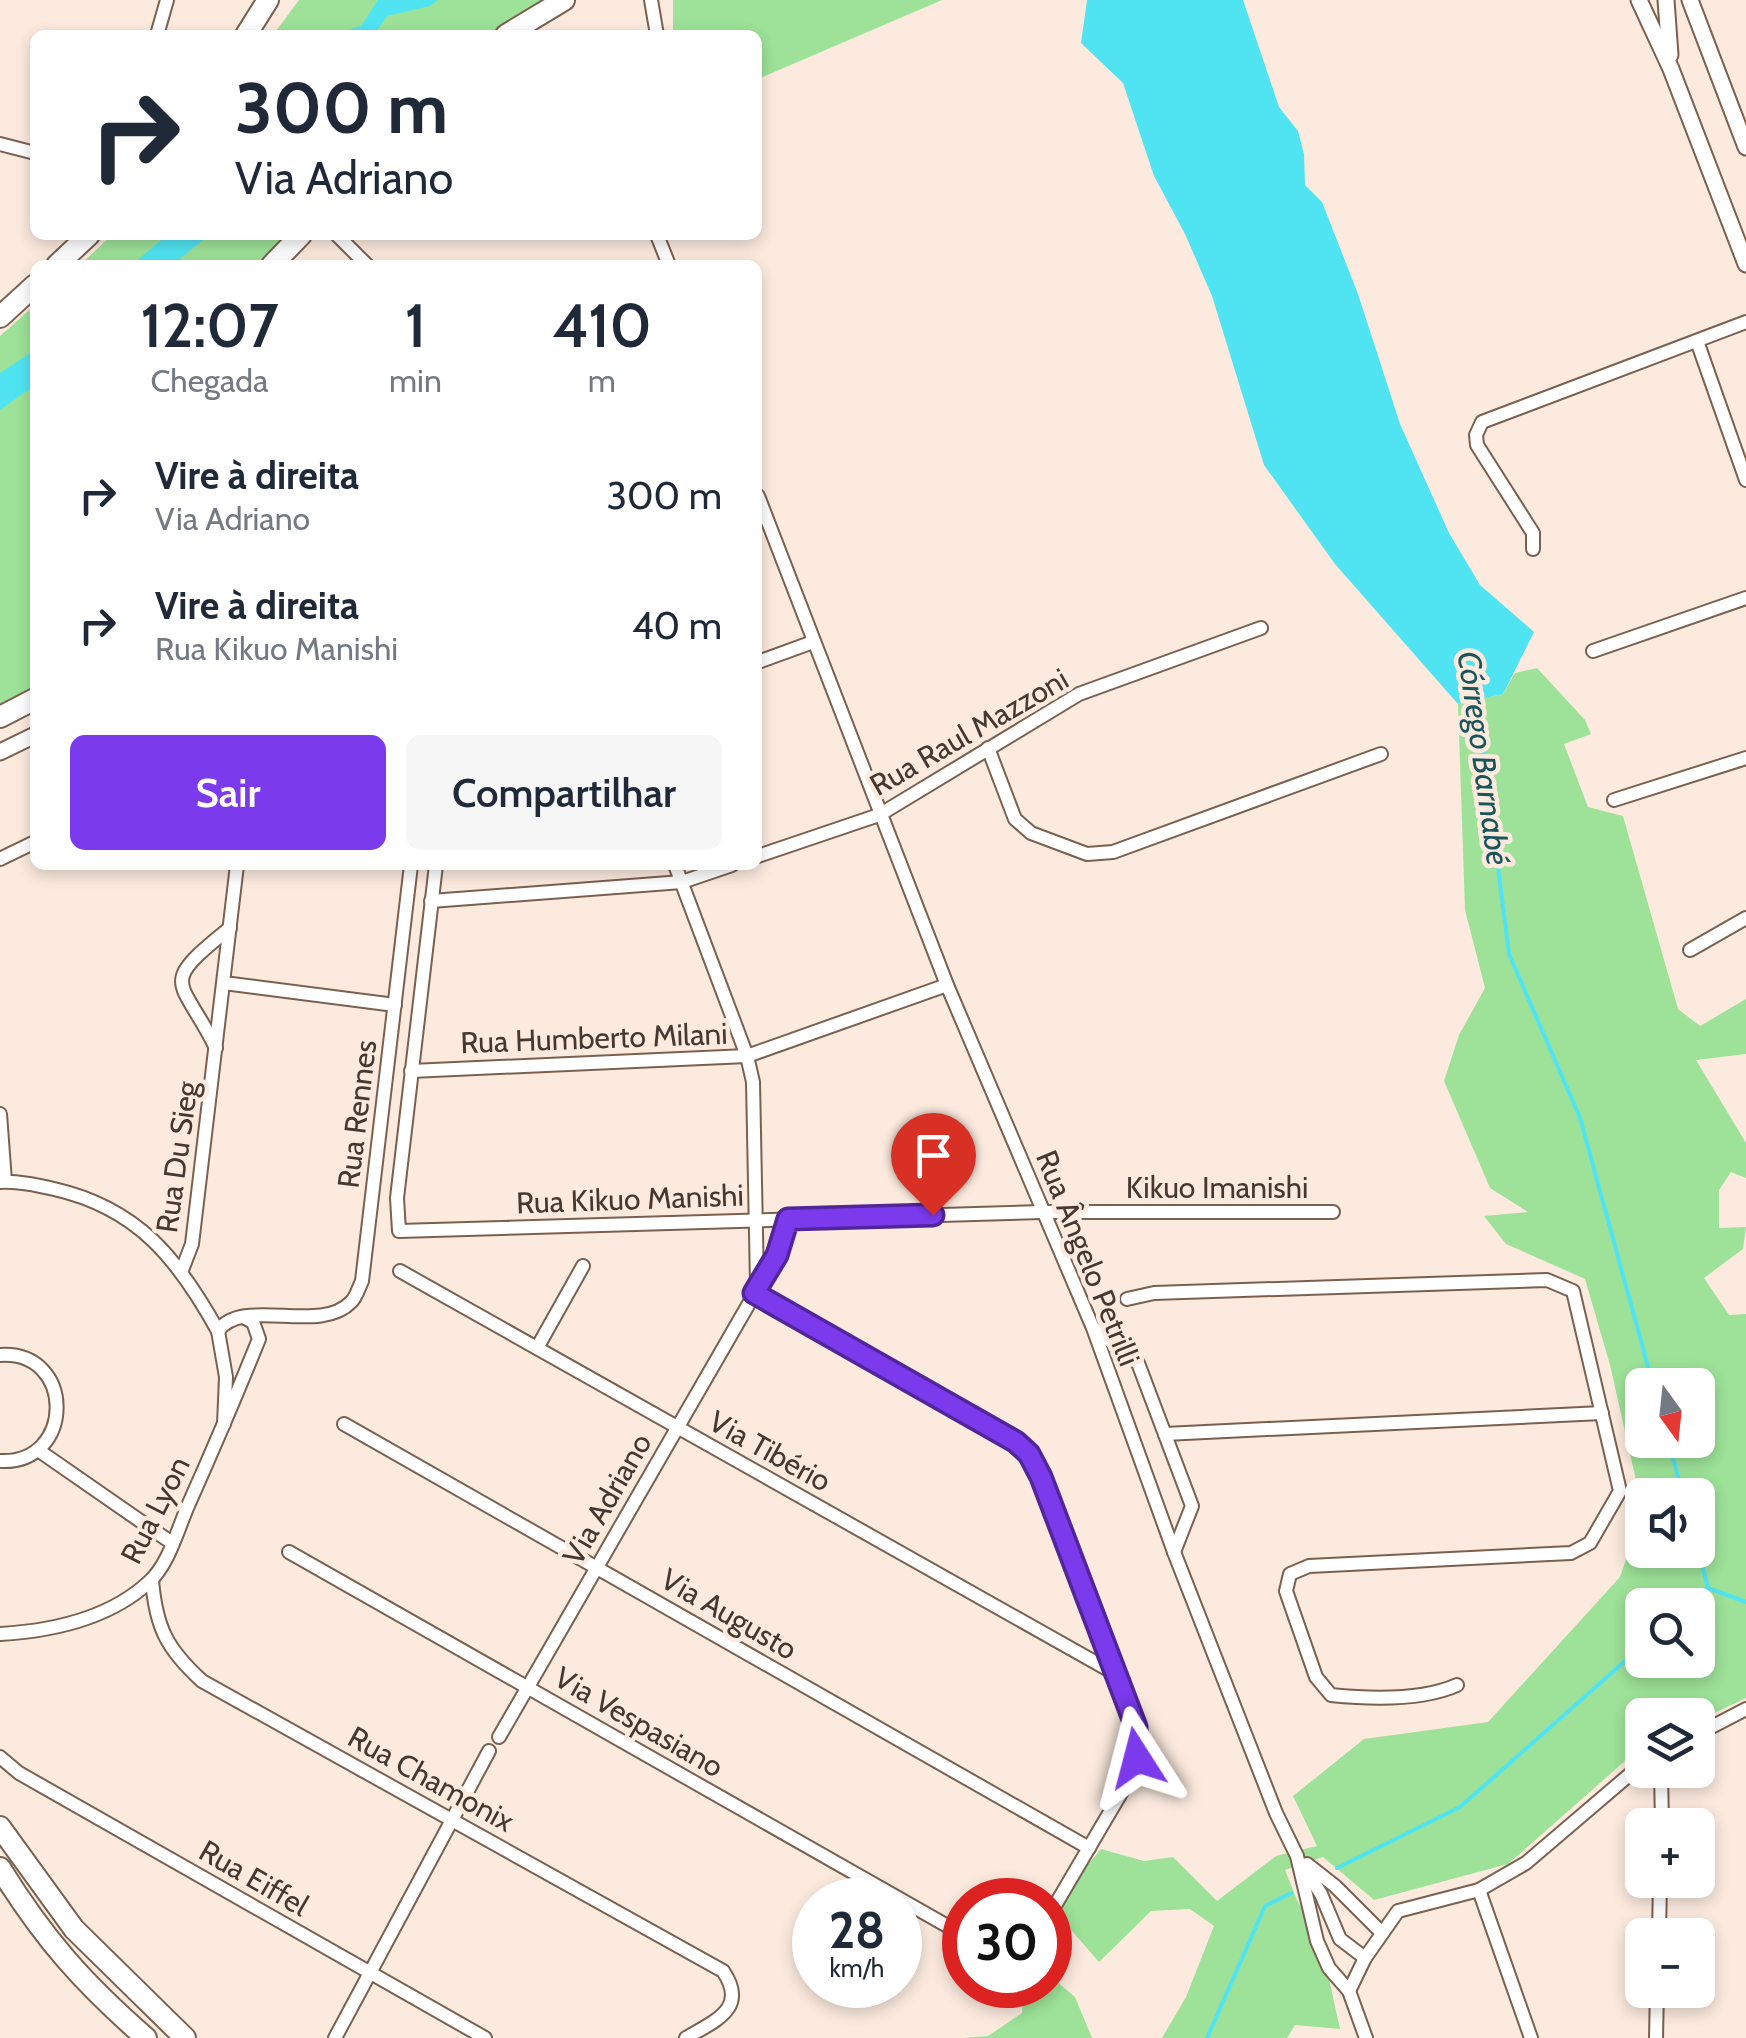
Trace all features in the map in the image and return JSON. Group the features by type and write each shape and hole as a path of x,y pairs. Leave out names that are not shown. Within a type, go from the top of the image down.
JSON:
{"main road":[{"path":"514,30 564,0"},
{"path":"248,30 262,3"},
{"path":"62,260 84,240"},
{"path":"277,260 296,240"},
{"path":"0,317 30,290"},
{"path":"0,717 30,702"},
{"path":"0,1827 74,1930 185,2038"},
{"path":"0,1868 25,1908 90,1990 146,2038"}],"street":[{"path":"159,30 167,0"},
{"path":"651,0 656,30"},
{"path":"1639,0 1671,69 1746,264"},
{"path":"1666,0 1671,69"},
{"path":"1688,3 1746,147"},
{"path":"0,144 30,152"},
{"path":"343,240 362,260"},
{"path":"1533,549 1533,534 1477,445 1476,435 1482,422 1746,322"},
{"path":"1697,341 1746,480"},
{"name":"Rua Ângelo Petrilli","path":"762,507 947,986 1093,1328 1174,1552 1276,1813 1297,1856 1318,1941 1329,1968 1349,1992 1366,2038"},
{"path":"1593,651 1746,598"},
{"name":"Rua Raul Mazzoni","path":"762,855 879,814 1079,694 1261,628"},
{"path":"762,661 813,642"},
{"path":"0,752 30,737"},
{"path":"988,748 1015,819 1030,834 1087,854 1113,852 1381,754"},
{"path":"1614,800 1746,758"},
{"path":"0,859 30,844"},
{"name":"Rua Du Sieg","path":"182,1270 192,1244 237,870"},
{"name":"Rua Rennes","path":"244,1316 332,1313 351,1302 362,1282 410,870"},
{"path":"412,1070 435,870"},
{"path":"677,870 747,1056 753,1082 756,1289 1016,1442 1029,1454 1041,1477 1136,1727 1137,1758 1127,1783 1071,1878"},
{"path":"432,901 682,882 717,870"},
{"path":"1690,950 1746,918"},
{"name":"Rua Du Sieg","path":"216,1048 204,1023 184,997 180,980 186,966 230,928"},
{"path":"224,983 395,1005"},
{"name":"Rua Humberto Milani","path":"412,1070 747,1056 947,986"},
{"name":"Rua Kikuo Manishi","path":"412,1070 396,1198 399,1230 1042,1212"},
{"path":"0,1114 3,1181"},
{"name":"Rua Lyon","path":"3,1181 80,1195 123,1216 162,1247 182,1270 218,1331 226,1388 224,1424"},
{"name":"Kikuo Imanishi","path":"1042,1212 1332,1212"},
{"name":"Via Adriano","path":"499,1737 777,1255 788,1219"},
{"path":"537,1348 583,1266"},
{"name":"Via Tibério","path":"400,1271 1116,1674"},
{"path":"1126,1299 1154,1293 1547,1280 1574,1291 1620,1491 1590,1543 1571,1554 1308,1566 1290,1574 1286,1591 1316,1678 1331,1696 1440,1693 1457,1686"},
{"path":"218,1331 231,1318 244,1316 252,1322 259,1339"},
{"name":"Rua Rennes","path":"259,1339 290,1316"},
{"path":"1093,1328 1138,1363 1192,1506 1174,1552"},
{"name":"Rua Lyon","path":"0,1634 40,1631 88,1618 127,1600 152,1580 172,1543 259,1339"},
{"path":"0,1355 12,1354 31,1361 47,1375 56,1394 58,1416 51,1434 38,1450 22,1458 0,1460"},
{"path":"222,1357 236,1363 252,1358"},
{"path":"1165,1434 1602,1414"},
{"name":"Via Augusto","path":"344,1424 1089,1848"},
{"path":"38,1450 172,1543"},
{"name":"Via Vespasiano","path":"289,1552 942,1923"},
{"name":"Rua Chamonix","path":"152,1580 162,1633 174,1655 202,1681 723,1971 732,1984 733,2001 724,2015 686,2038"},
{"path":"1715,1725 1746,1709"},
{"path":"335,2038 489,1752"},
{"name":"Rua Eiffel","path":"0,1758 19,1773 485,2038"},
{"path":"1349,1992 1365,1958 1398,1911 1479,1890 1526,1863 1625,1779"},
{"path":"1297,1856 1335,1886 1382,1933"},
{"path":"1297,1856 1321,1894 1340,1939 1365,1958"},
{"path":"1479,1890 1532,2038"},
{"path":"1656,2038 1657,2008"}],"green space":[{"path":"299,0 544,0 498,30 277,30"},
{"path":"673,0 942,0 762,77 762,30 673,30"},
{"path":"107,240 281,240 261,260 85,260"},
{"path":"30,309 30,689 0,704 0,336"},
{"path":"1537,668 1585,720 1591,734 1564,744 1588,807 1623,816 1678,1009 1700,1026 1746,999 1746,1054 1696,1060 1746,1143 1746,1178 1731,1172 1719,1190 1719,1228 1746,1227 1743,1249 1704,1278 1729,1315 1746,1314 1746,1698 1715,1713 1715,1698 1625,1698 1625,1761 1508,1864 1374,1900 1323,1857 1285,1870 1322,1947 1340,2029 1295,2025 1287,2038 1162,2038 1186,1997 1214,1926 1190,1909 1151,1911 1099,1962 1072,1931 1072,1884 1101,1849 1144,1861 1173,1857 1217,1901 1276,1856 1317,1846 1293,1796 1364,1739 1488,1722 1620,1577 1625,1563 1625,1568 1715,1568 1715,1478 1635,1478 1631,1458 1715,1458 1715,1368 1625,1368 1625,1432 1585,1279 1506,1244 1484,1216 1528,1212 1490,1188 1444,1081 1459,1035 1485,988 1465,910 1458,704 1503,694 1515,673"},
{"path":"1072,1994 1092,2038 964,2038 988,2036 1022,2013 1022,2008 1072,2008"}],"water":[{"path":"378,0 438,0 430,6 387,16 377,30 350,30 361,26"},
{"path":"1087,0 1243,0 1279,107 1298,131 1305,185 1322,202 1358,294 1400,424 1449,533 1480,585 1534,632 1503,694 1458,704 1335,564 1264,465 1212,296 1154,176 1123,83 1081,43"},
{"path":"161,240 203,240 178,260 138,260"},
{"path":"30,353 30,389 0,410 0,373"}],"waterway":[{"name":"Córrego Barnabé","path":"1476,696 1509,954 1580,1118 1648,1368"},
{"name":"Córrego Barnabé","path":"1673,1458 1678,1478"},
{"name":"Córrego Barnabé","path":"1703,1568 1708,1588"},
{"path":"1715,1591 1746,1602"},
{"name":"Córrego Barnabé","path":"1337,1868 1460,1807 1625,1661"},
{"name":"Córrego Barnabé","path":"1207,2038 1265,1906 1291,1893"}],"route":[{"path":"933,1215 788,1219 777,1255 754,1293 1016,1442 1029,1454 1136,1727 1137,1758"}]}
